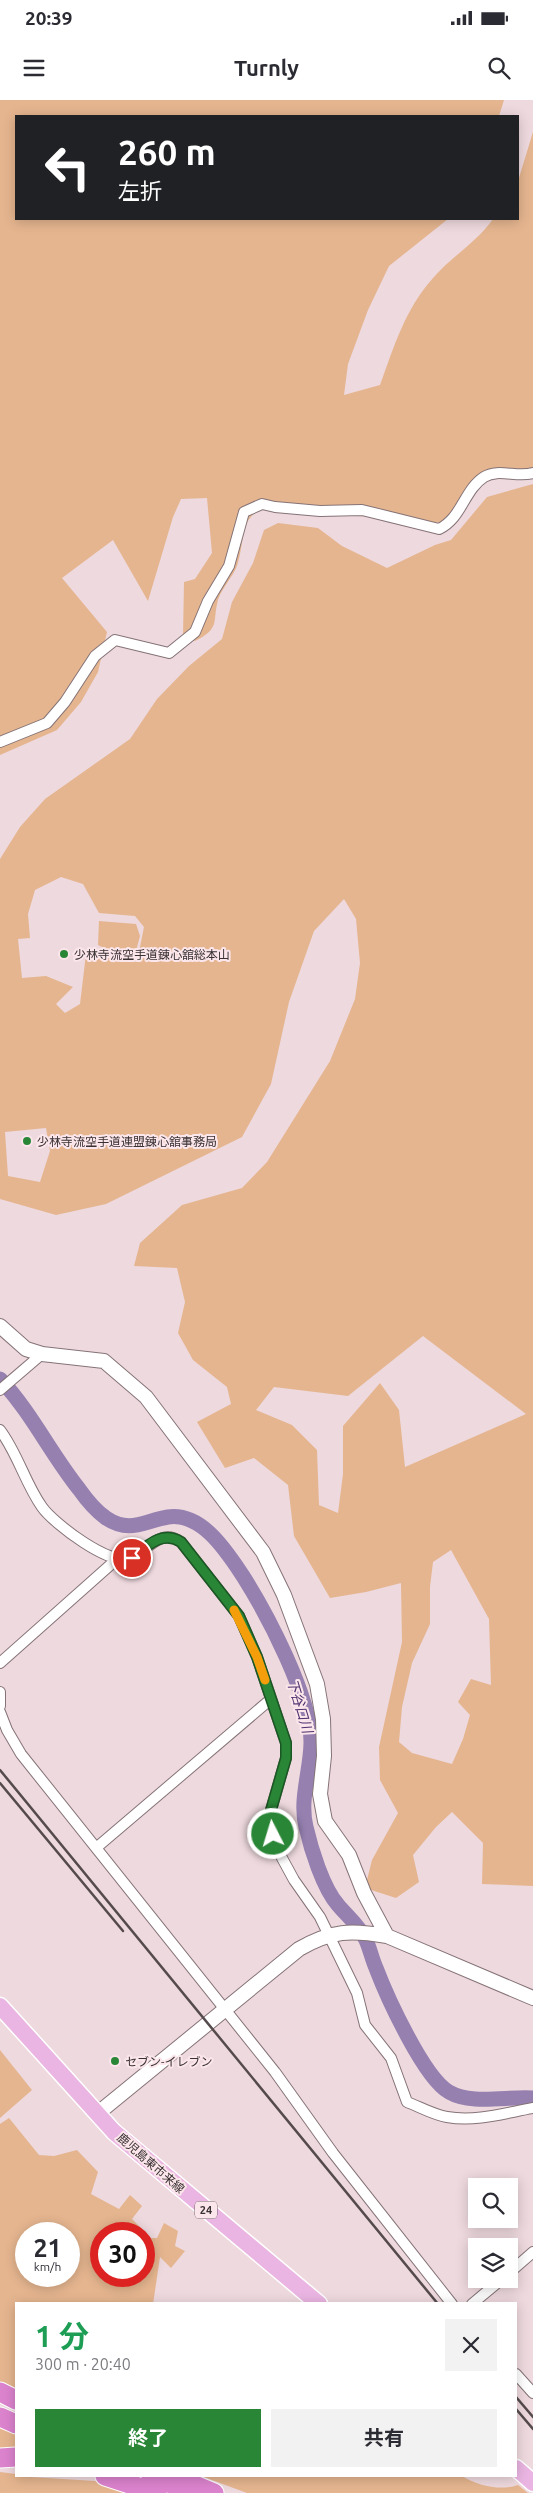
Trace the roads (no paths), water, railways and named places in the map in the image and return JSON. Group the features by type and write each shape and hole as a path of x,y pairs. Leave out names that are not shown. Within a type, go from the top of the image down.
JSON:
{"highway":[{"path":"0,2392 15,2400"},
{"path":"0,2417 15,2424"},
{"path":"0,2458 15,2457"},
{"path":"108,2477 157,2493"},
{"path":"154,2477 194,2493"},
{"path":"174,2477 214,2493"}],"main road":[{"name":"鹿児島東市来線","path":"0,2006 97,2114 174,2184 317,2302"},
{"path":"517,2469 533,2482"}],"street":[{"path":"0,742 47,723 66,702 95,656 115,640 169,653 186,641 195,632 208,601 228,566 244,512 262,504 275,508 320,511 362,510 439,529 451,523 484,477 499,473 533,473"},
{"path":"0,1326 26,1349 42,1354 104,1361 123,1376 146,1397 263,1552 284,1595 317,1684 323,1719 324,1756 320,1794 326,1822 349,1855 364,1893 388,1936"},
{"path":"4,1387 42,1354"},
{"path":"0,1430 10,1444 44,1509 90,1547 117,1558 132,1558 159,1538 167,1536 181,1542 239,1616 286,1743 286,1758 271,1810 273,1834 294,1880 320,1917 357,1993 365,2025 390,2058 407,2102 446,2117 476,2119 533,2108"},
{"path":"0,1663 117,1558"},
{"path":"0,1692 0,1706"},
{"path":"96,1848 271,1699"},
{"path":"0,1712 7,1730 21,1754 224,2009 450,2302"},
{"path":"97,2114 299,1949 327,1934 358,1931 388,1936 533,1998"},
{"path":"518,2265 533,2252"},
{"path":"474,2302 491,2288"},
{"path":"517,2375 533,2393"}],"waterway":[{"name":"下谷口川","path":"0,1379 21,1405 82,1493 102,1515 115,1523 130,1526 168,1517 180,1517 202,1527 221,1545 243,1576 264,1612 286,1656 304,1702 311,1742 304,1817 318,1868 333,1898 357,1925 363,1935 381,1981 407,2036 429,2071 439,2084 449,2092 458,2096 479,2099 533,2098"}],"railway":[{"path":"0,1770 436,2302"},
{"path":"0,1783 123,1931"},
{"path":"517,2398 533,2417"},
{"path":"517,2410 533,2429"}],"place":[{"name":"少林寺流空手道錬心舘総本山","path":"64,954"},
{"name":"少林寺流空手道連盟錬心舘事務局","path":"27,1141"},
{"name":"セブン-イレブン","path":"115,2061"}]}
